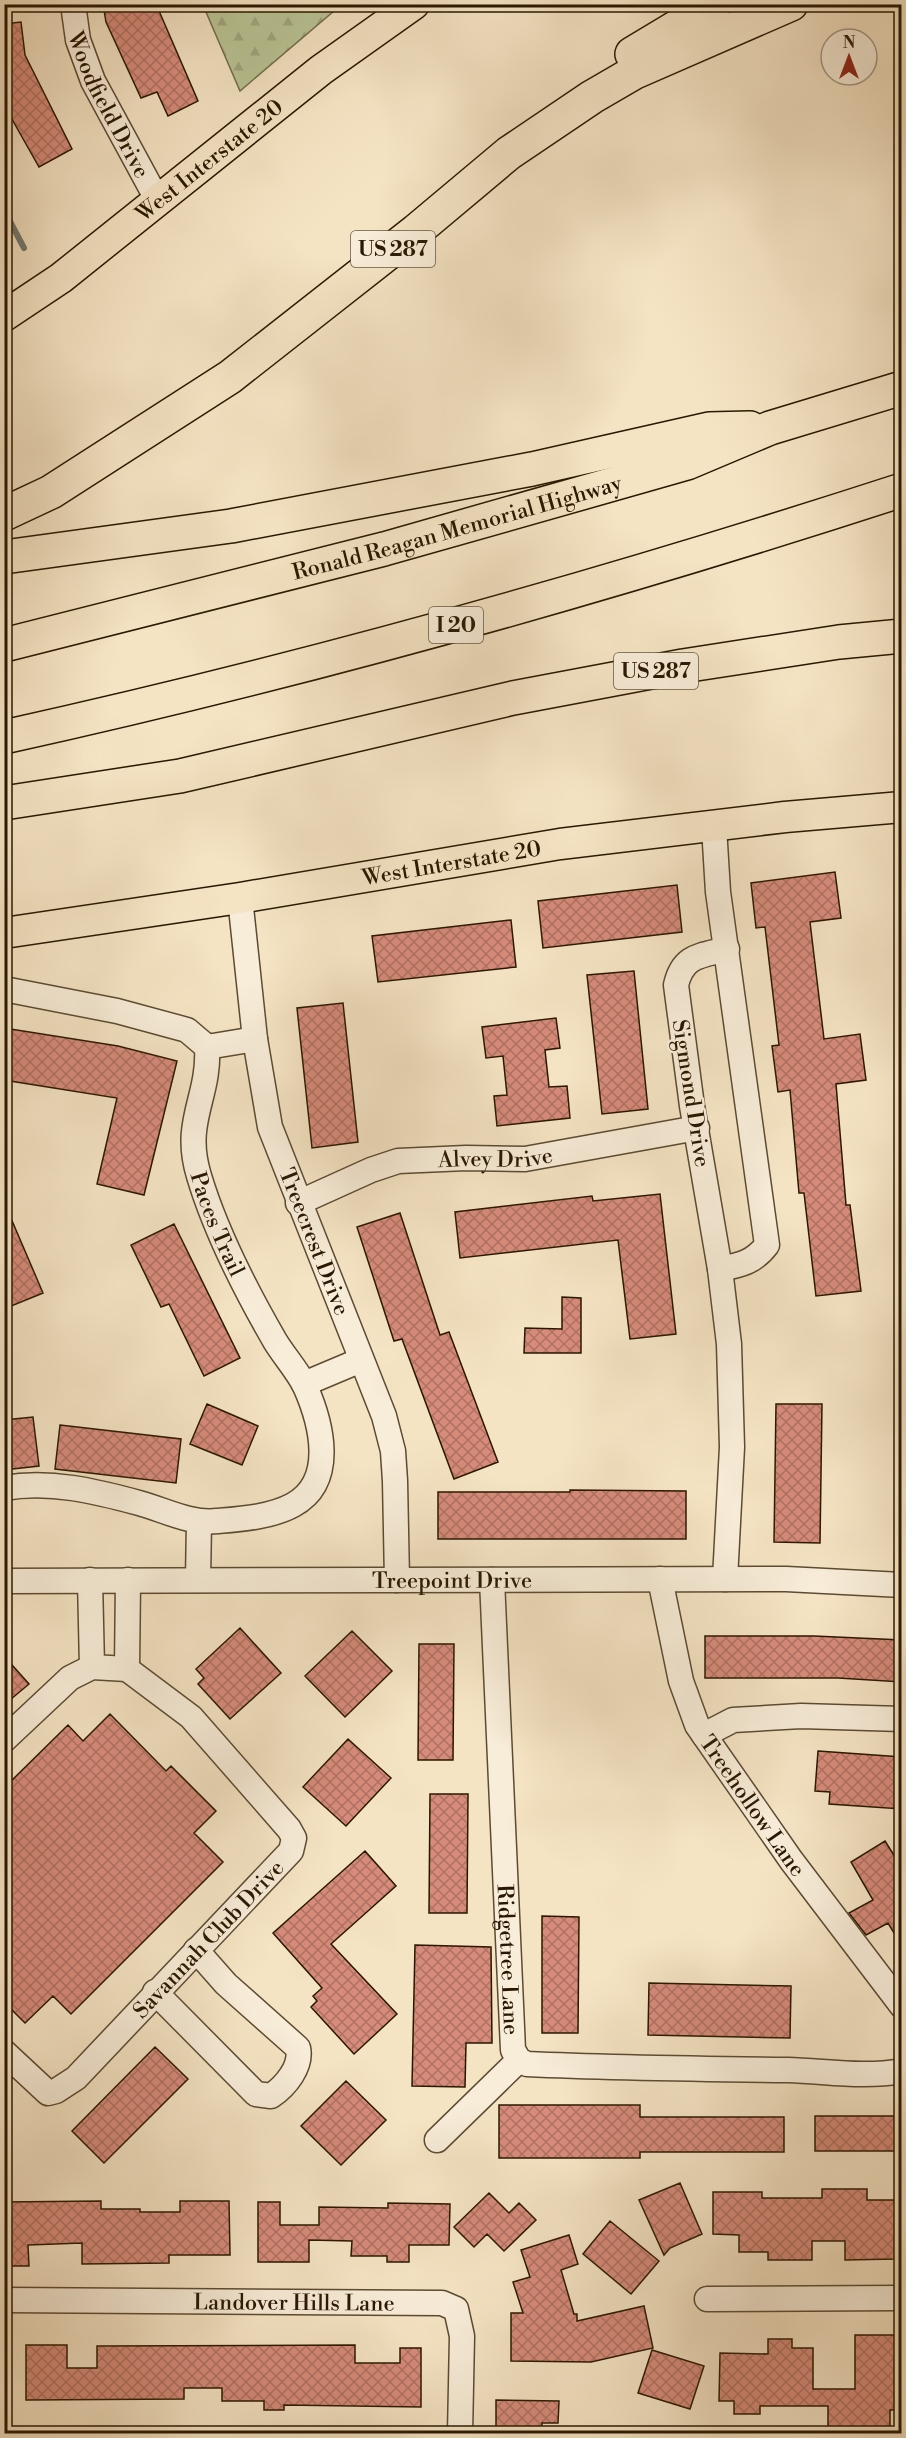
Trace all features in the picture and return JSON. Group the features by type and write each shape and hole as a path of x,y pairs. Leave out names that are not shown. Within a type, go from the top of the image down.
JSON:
{"highway":[{"path":"592,97 613,65 715,4"},
{"name":"US 287","path":"4,514 51,492 230,377 416,231 509,153 592,97 635,72 791,4"},
{"name":"Ronald Reagan Memorial Highway","path":"4,645 395,546 687,463 770,428 902,388"},
{"path":"4,557 231,526 532,469 709,429 770,428"},
{"name":"I 20","path":"4,737 115,713 403,640 608,582 902,490"},
{"name":"US 287","path":"4,803 180,777 513,698 683,666 839,642 902,636"}],"main road":[{"name":"West Interstate 20","path":"4,316 61,278 321,70 414,4"},
{"name":"West Interstate 20","path":"4,933 240,898 560,844 785,817 902,807"}],"street":[{"name":"Woodfield Drive","path":"73,4 78,40 93,81 158,201"},
{"path":"714,827 718,892 767,1245 759,1255 746,1264 720,1269"},
{"name":"Treecrest Drive","path":"240,898 255,1039 270,1127 298,1203 384,1416 393,1451 397,1580"},
{"name":"Sigmond Drive","path":"725,1579 732,1413 729,1344 720,1269 676,985 680,969 686,961 727,949"},
{"path":"4,989 117,1011 187,1030 207,1047 255,1039"},
{"name":"Paces Trail","path":"4,1488 45,1484 138,1503 199,1522 259,1516 293,1505 308,1492 318,1474 322,1447 321,1426 304,1384 275,1341 213,1220 198,1174 191,1146 194,1117 204,1088 207,1047"},
{"name":"Alvey Drive","path":"298,1203 371,1170 398,1161 466,1158 525,1160 697,1128"},
{"path":"304,1384 361,1360"},
{"path":"198,1580 199,1522"},
{"name":"Treepoint Drive","path":"4,1581 725,1579 902,1585"},
{"path":"90,1580 92,1667"},
{"path":"4,1740 70,1678 92,1667 127,1669 128,1580"},
{"name":"Ridgetree Lane","path":"492,1580 513,2050 519,2060 527,2064 807,2071 868,2076 902,2071"},
{"name":"Treehollow Lane","path":"660,1580 681,1681 697,1725 790,1860 902,2006"},
{"name":"Savannah Club Drive","path":"4,2052 48,2093 76,2078 155,1992 286,1859 294,1838 191,1717 127,1669"},
{"path":"704,1735 733,1720 801,1716 902,1719"},
{"path":"155,1992 256,2094 271,2096 280,2090 300,2057 298,2048 226,1984 196,1950"},
{"path":"437,2140 519,2060"},
{"path":"707,2299 902,2298"},
{"name":"Landover Hills Lane","path":"4,2300 442,2303 456,2309 462,2336 460,2433"}],"green space":[{"path":"203,5 341,5 240,91"}],"building":[{"path":"103,4 156,4 198,101 168,116 157,92 141,98 106,22"},
{"path":"21,22 25,55 72,149 39,167 9,114 4,117 4,24"},
{"path":"835,872 841,918 810,922 824,1039 860,1034 866,1080 836,1084 846,1205 850,1205 861,1291 816,1296 804,1193 799,1193 790,1090 778,1092 772,1046 779,1045 765,927 756,928 751,883"},
{"path":"677,885 682,932 543,948 538,901"},
{"path":"511,920 516,967 378,982 372,936"},
{"path":"634,971 648,1109 602,1114 587,975"},
{"path":"343,1003 358,1142 312,1148 297,1008"},
{"path":"556,1018 560,1048 545,1050 549,1087 567,1086 570,1118 497,1126 494,1096 507,1095 503,1056 486,1058 482,1027"},
{"path":"4,1028 118,1046 177,1061 144,1195 97,1184 117,1098 4,1080"},
{"path":"660,1194 676,1334 630,1339 618,1240 460,1258 455,1212 592,1196 593,1201"},
{"path":"4,1202 43,1293 4,1309"},
{"path":"400,1213 440,1335 449,1332 498,1462 454,1479 402,1339 394,1341 357,1227"},
{"path":"174,1224 240,1358 204,1376 169,1304 161,1307 131,1245"},
{"path":"562,1297 581,1298 581,1353 524,1353 525,1328 562,1329"},
{"path":"207,1404 258,1426 242,1465 190,1444"},
{"path":"776,1404 822,1404 820,1543 774,1542"},
{"path":"33,1417 39,1466 4,1470 4,1420"},
{"path":"60,1425 181,1439 176,1483 55,1469"},
{"path":"570,1490 686,1491 686,1539 438,1539 438,1492 570,1492"},
{"path":"240,1628 281,1673 230,1719 198,1684 204,1678 196,1669"},
{"path":"352,1631 392,1671 345,1717 305,1676"},
{"path":"705,1636 814,1636 902,1640 902,1682 838,1678 705,1678"},
{"path":"419,1644 454,1644 453,1760 418,1760"},
{"path":"4,1656 29,1684 4,1705"},
{"path":"110,1714 166,1771 171,1766 216,1811 194,1833 223,1862 71,2014 53,1996 25,2023 4,2002 4,1788 68,1725 83,1741"},
{"path":"348,1739 391,1778 346,1826 303,1787"},
{"path":"818,1751 902,1757 902,1809 829,1804 830,1792 815,1791"},
{"path":"430,1794 468,1794 467,1913 429,1913"},
{"path":"885,1841 902,1868 902,1946 888,1923 866,1935 849,1913 873,1900 851,1862"},
{"path":"365,1851 396,1886 331,1944 397,2014 354,2054 311,2007 317,2001 313,1996 322,1988 273,1933"},
{"path":"542,1916 579,1917 578,2033 542,2033"},
{"path":"415,1945 491,1947 492,2043 466,2043 465,2087 412,2086"},
{"path":"649,1983 791,1986 790,2038 648,2035"},
{"path":"155,2047 188,2079 104,2163 72,2131"},
{"path":"346,2081 386,2120 341,2165 301,2126"},
{"path":"499,2105 640,2105 640,2117 784,2117 784,2152 640,2152 640,2158 499,2158"},
{"path":"815,2116 902,2116 902,2151 815,2151"},
{"path":"680,2183 702,2234 670,2248 664,2255 639,2200"},
{"path":"822,2189 867,2189 867,2200 902,2200 902,2251 896,2251 896,2259 845,2260 845,2241 812,2241 812,2260 768,2260 768,2252 739,2252 739,2235 713,2234 713,2192 762,2192 762,2198 822,2198"},
{"path":"489,2193 509,2213 519,2203 536,2220 504,2251 487,2234 474,2247 454,2227"},
{"path":"101,2201 101,2209 180,2212 180,2201 229,2201 230,2255 169,2255 169,2263 82,2264 82,2243 28,2245 29,2266 9,2266 9,2246 4,2246 4,2202"},
{"path":"258,2202 280,2202 280,2225 319,2225 319,2207 388,2208 388,2203 450,2204 449,2245 409,2245 409,2262 387,2262 387,2256 351,2256 352,2241 309,2240 309,2262 258,2262"},
{"path":"610,2221 659,2261 631,2294 583,2254"},
{"path":"569,2235 578,2264 561,2270 574,2314 577,2314 577,2321 644,2306 653,2348 591,2362 511,2361 511,2313 523,2313 513,2282 530,2277 521,2250"},
{"path":"855,2335 899,2335 901,2410 890,2410 890,2433 828,2433 828,2406 760,2406 760,2414 734,2414 734,2401 719,2401 720,2353 768,2354 768,2339 792,2339 792,2348 813,2348 813,2389 855,2389"},
{"path":"26,2345 67,2345 67,2368 97,2368 97,2346 355,2345 355,2363 400,2363 400,2348 421,2348 421,2407 284,2405 284,2410 264,2410 264,2401 222,2401 222,2388 184,2388 184,2399 26,2400"},
{"path":"652,2350 704,2366 690,2409 638,2393"},
{"path":"496,2400 559,2401 558,2423 542,2423 542,2433 496,2433"}],"waterway":[{"path":"4,210 24,248"}]}
